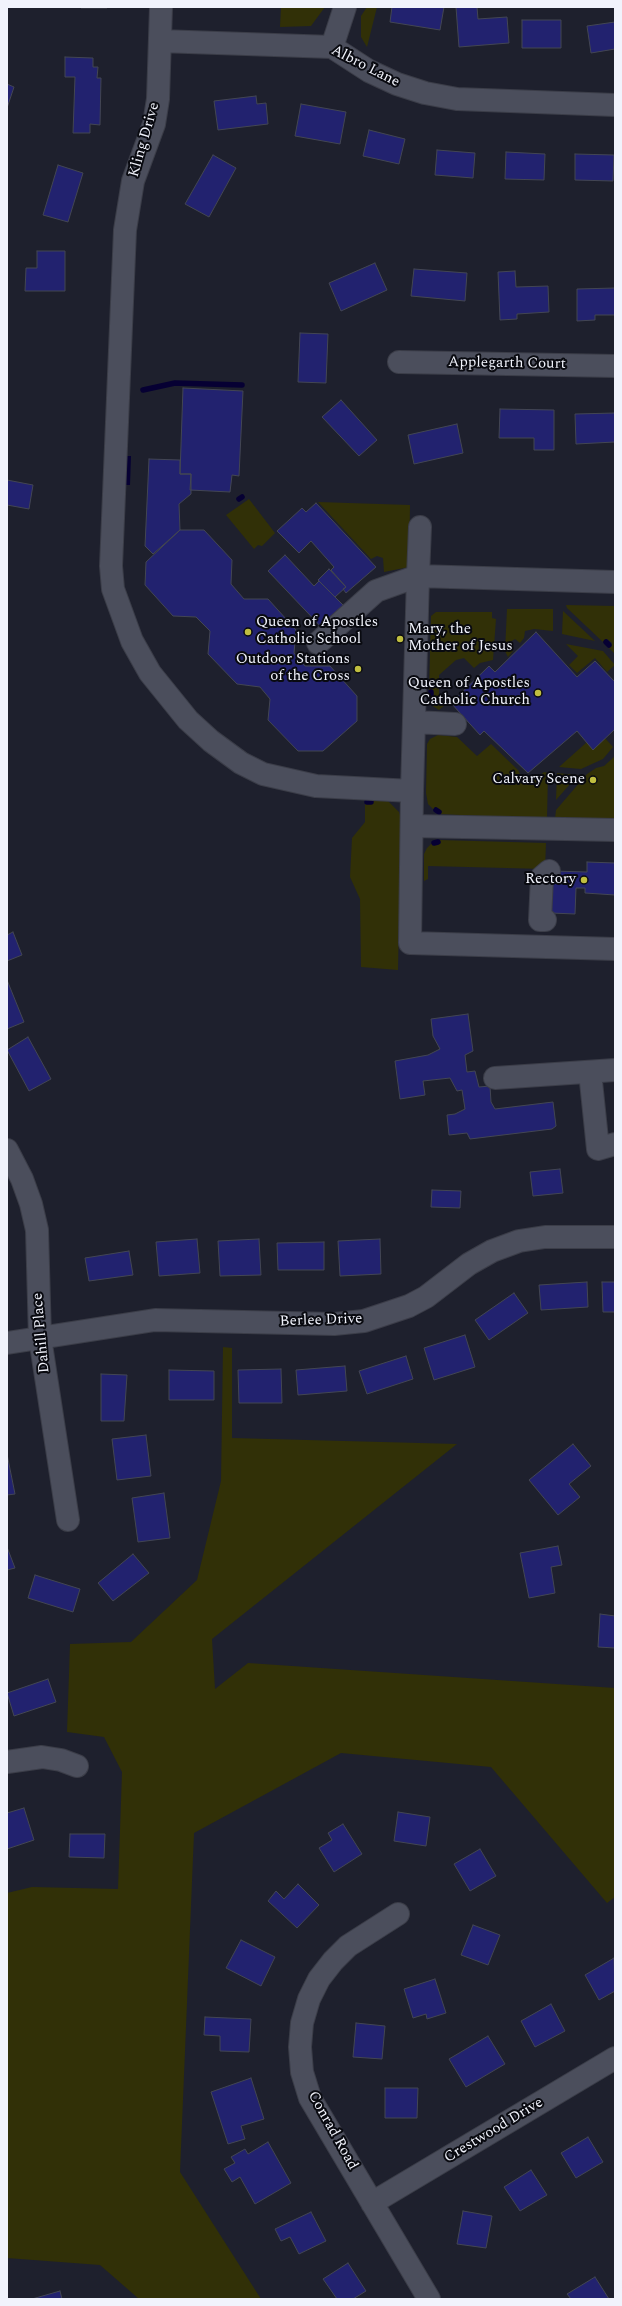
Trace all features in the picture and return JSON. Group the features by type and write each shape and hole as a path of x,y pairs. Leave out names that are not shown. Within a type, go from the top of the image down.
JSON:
{"street":[{"name":"Kling Drive","path":"161,7 158,99 154,124 129,199 125,230 111,566 114,589 132,641 150,673 188,720 211,741 241,763 263,774 316,786 412,790"},
{"path":"332,47 345,7"},
{"name":"Albro Lane","path":"160,41 332,47 369,71 397,84 425,93 457,99 615,105"},
{"name":"Applegarth Court","path":"399,362 615,366"},
{"path":"420,527 412,790 410,943 615,949"},
{"path":"318,643 376,592 418,576 615,582"},
{"path":"414,722 455,724"},
{"path":"412,826 615,830"},
{"path":"545,920 540,920 542,877 549,871"},
{"path":"495,1078 615,1070"},
{"path":"590,1072 598,1149 615,1144"},
{"name":"Dahill Place","path":"7,1150 22,1179 31,1204 37,1230 40,1338 68,1520"},
{"name":"Berlee Drive","path":"7,1343 156,1320 334,1324 364,1321 409,1306 426,1297 469,1264 492,1251 519,1241 545,1237 615,1237"},
{"path":"7,1762 42,1757 61,1760 77,1766"},
{"name":"Conrad Road","path":"398,1914 348,1946 333,1961 319,1979 309,1999 302,2023 300,2041 302,2072 310,2098 429,2299"},
{"name":"Crestwood Drive","path":"372,2203 615,2058"}],"shaded area":[{"path":"281,7 325,7 311,26 280,27"},
{"path":"367,7 377,7 367,47 361,37 361,16"},
{"path":"122,456 131,456 130,485 121,485"},
{"path":"249,499 275,533 262,546 258,545 254,549 226,515"},
{"path":"318,502 410,505 409,567 384,572 383,558 377,556 371,559"},
{"path":"566,605 615,606 615,654 608,647 612,643 607,639 604,643 567,608"},
{"path":"507,609 553,609 553,631 534,629 525,631 524,638 520,643 515,639 507,644 508,649 513,651 508,657 505,651"},
{"path":"563,611 595,641 562,634"},
{"path":"436,612 492,612 492,618 496,619 493,660 480,663 474,668 464,658 456,660 439,675 439,699 446,704 439,710 431,705 429,699 433,699 433,691 429,690 431,616"},
{"path":"566,644 603,651 615,665 607,672 595,658 577,673 569,665 578,656"},
{"path":"438,735 457,737 477,756 491,744 518,770 522,778 537,778 544,772 548,773 547,819 438,814 428,804 426,793 427,744 430,739"},
{"path":"605,738 613,747 603,759 581,769 559,767 587,742"},
{"path":"615,756 615,817 613,819 555,819 556,810 587,774 596,768 604,766"},
{"path":"557,773 578,775 556,800"},
{"path":"373,801 388,801 399,812 401,819 398,970 361,967 360,899 350,877 352,838 365,822 365,803 372,803"},
{"path":"439,840 546,843 545,869 428,866 428,879 424,881 424,854 433,842 439,843"},
{"path":"223,1347 232,1348 232,1438 457,1444 212,1639 215,1689 248,1663 615,1688 615,1897 607,1903 491,1767 341,1753 194,1833 180,2172 261,2299 139,2299 100,2265 7,2258 7,1893 32,1887 118,1889 122,1772 104,1737 67,1732 70,1644 131,1642 197,1580 221,1481"}],"building":[{"path":"81,7 108,7 81,8"},
{"path":"392,7 444,7 440,30 390,22"},
{"path":"456,7 477,7 478,19 507,17 509,43 459,47"},
{"path":"522,20 561,20 561,48 522,48"},
{"path":"615,22 615,49 591,53 587,26"},
{"path":"65,57 93,58 93,67 98,67 97,78 101,78 100,125 90,124 90,133 73,133 75,77 65,77"},
{"path":"7,84 14,87 7,108"},
{"path":"256,96 257,104 266,103 268,124 218,130 214,101"},
{"path":"301,104 346,112 340,144 295,136"},
{"path":"369,130 405,139 399,164 363,156"},
{"path":"437,150 475,153 473,178 435,175"},
{"path":"506,152 545,154 544,180 505,179"},
{"path":"575,154 614,155 613,181 575,180"},
{"path":"213,155 236,168 209,217 185,204"},
{"path":"58,165 83,173 68,222 43,215"},
{"path":"37,251 65,251 65,291 25,291 26,268 37,268"},
{"path":"375,263 387,290 341,311 329,283"},
{"path":"414,269 467,273 465,301 411,296"},
{"path":"515,271 516,287 548,286 549,312 517,314 517,319 500,320 498,272"},
{"path":"615,288 615,315 595,315 595,320 577,321 577,289"},
{"path":"300,333 328,334 326,383 298,382"},
{"path":"183,388 243,391 239,476 232,475 230,492 190,490 191,474 180,474"},
{"path":"341,400 377,440 359,456 322,417"},
{"path":"500,409 554,410 554,450 534,450 534,438 499,438"},
{"path":"615,413 615,442 576,444 575,414"},
{"path":"457,424 463,453 414,464 408,435"},
{"path":"149,459 180,460 180,474 191,474 191,494 179,504 180,530 153,554 145,546"},
{"path":"7,480 33,485 29,509 7,505"},
{"path":"316,503 376,567 346,593 343,589 346,587 331,570 334,567 311,541 299,553 277,531 302,508 306,512"},
{"path":"180,530 204,530 232,560 231,584 244,599 268,599 296,630 294,653 305,666 330,666 357,696 357,721 323,751 298,751 268,720 270,699 260,687 237,684 208,654 210,631 196,617 173,616 145,585 146,562"},
{"path":"285,555 314,586 319,581 346,608 324,630 268,571"},
{"path":"329,569 346,587 335,597 318,580"},
{"name":"Queen of Apostles Catholic Church","path":"536,632 577,677 595,661 615,682 615,729 593,750 577,731 528,773 484,731 480,735 451,703 489,666 495,672"},
{"name":"Rectory","path":"587,862 615,863 615,895 585,893 585,888 576,888 575,914 551,913 553,871 587,872"},
{"path":"13,932 22,955 7,961 7,935"},
{"path":"7,980 24,1022 7,1029"},
{"path":"468,1014 473,1051 465,1055 467,1072 475,1071 479,1087 490,1086 491,1102 495,1109 553,1102 556,1126 552,1129 470,1139 467,1133 449,1135 447,1115 455,1114 465,1109 462,1090 457,1091 450,1078 423,1081 425,1095 400,1099 395,1061 428,1055 440,1049 433,1036 431,1019"},
{"path":"28,1037 51,1079 29,1091 7,1050"},
{"path":"560,1169 563,1193 533,1196 530,1172"},
{"path":"432,1190 461,1191 460,1208 431,1207"},
{"path":"197,1239 200,1273 159,1276 156,1242"},
{"path":"259,1239 261,1275 220,1276 218,1241"},
{"path":"380,1239 381,1274 340,1276 338,1241"},
{"path":"324,1242 324,1270 278,1270 277,1243"},
{"path":"129,1251 133,1275 89,1281 85,1258"},
{"path":"587,1282 588,1307 541,1310 539,1285"},
{"path":"602,1282 615,1282 615,1312 603,1312"},
{"path":"514,1293 528,1313 489,1340 475,1320"},
{"path":"465,1335 475,1367 434,1380 424,1348"},
{"path":"406,1356 413,1379 367,1394 359,1371"},
{"path":"345,1366 347,1391 298,1395 296,1370"},
{"path":"281,1369 282,1403 239,1403 238,1370"},
{"path":"169,1370 214,1371 214,1400 169,1400"},
{"path":"101,1374 127,1375 124,1421 101,1421"},
{"path":"146,1435 151,1476 117,1480 112,1439"},
{"path":"573,1444 591,1466 569,1484 580,1497 558,1515 529,1480"},
{"path":"7,1454 15,1494 7,1495"},
{"path":"164,1493 170,1538 138,1542 132,1498"},
{"path":"558,1546 562,1565 551,1567 555,1593 529,1598 520,1553"},
{"path":"7,1547 15,1568 7,1570"},
{"path":"133,1554 149,1573 113,1601 98,1583"},
{"path":"35,1575 80,1589 73,1612 28,1598"},
{"path":"600,1614 615,1616 615,1648 598,1647"},
{"path":"48,1679 56,1702 14,1716 7,1693"},
{"path":"24,1808 34,1840 7,1849 7,1813"},
{"path":"398,1812 430,1817 426,1846 394,1841"},
{"path":"343,1824 362,1854 334,1872 319,1848 332,1840 328,1833"},
{"path":"70,1834 105,1834 104,1858 69,1857"},
{"path":"480,1849 496,1876 470,1891 454,1864"},
{"path":"298,1884 319,1905 297,1928 268,1901 276,1891 284,1899"},
{"path":"473,1925 500,1935 488,1965 461,1955"},
{"path":"241,1940 275,1957 261,1986 226,1968"},
{"path":"614,1958 615,1991 599,2000 585,1975"},
{"path":"435,1979 446,2013 427,2019 426,2014 413,2018 404,1989"},
{"path":"551,2004 565,2031 535,2047 521,2021"},
{"path":"205,2017 251,2019 249,2052 220,2051 220,2036 204,2035"},
{"path":"356,2023 385,2026 382,2059 353,2057"},
{"path":"488,2036 505,2064 466,2087 449,2059"},
{"path":"251,2078 264,2119 241,2126 245,2139 228,2144 211,2092"},
{"path":"385,2088 418,2088 417,2118 385,2118"},
{"path":"588,2137 603,2162 576,2178 561,2153"},
{"path":"268,2142 291,2183 255,2204 240,2177 232,2182 224,2169 235,2163 231,2157 245,2149 248,2154"},
{"path":"531,2170 547,2195 520,2211 504,2187"},
{"path":"463,2211 492,2216 486,2248 457,2244"},
{"path":"311,2212 326,2241 299,2254 290,2237 281,2241 275,2229"},
{"path":"348,2263 366,2291 353,2299 337,2299 323,2279"},
{"path":"595,2277 609,2299 571,2299 567,2294"},
{"path":"60,2291 62,2299 32,2299"}],"waterway":[{"path":"143,390 175,383 242,385"},
{"path":"606,642 609,645"},
{"path":"431,692 431,697"},
{"path":"434,843 438,842"}],"place":[{"name":"Queen of Apostles Catholic School","path":"248,632"},
{"name":"Mary, the Mother of Jesus","path":"400,639"},
{"name":"Outdoor Stations of the Cross","path":"358,669"},
{"name":"Queen of Apostles Catholic Church","path":"538,693"},
{"name":"Calvary Scene","path":"593,780"},
{"name":"Rectory","path":"584,880"}]}
